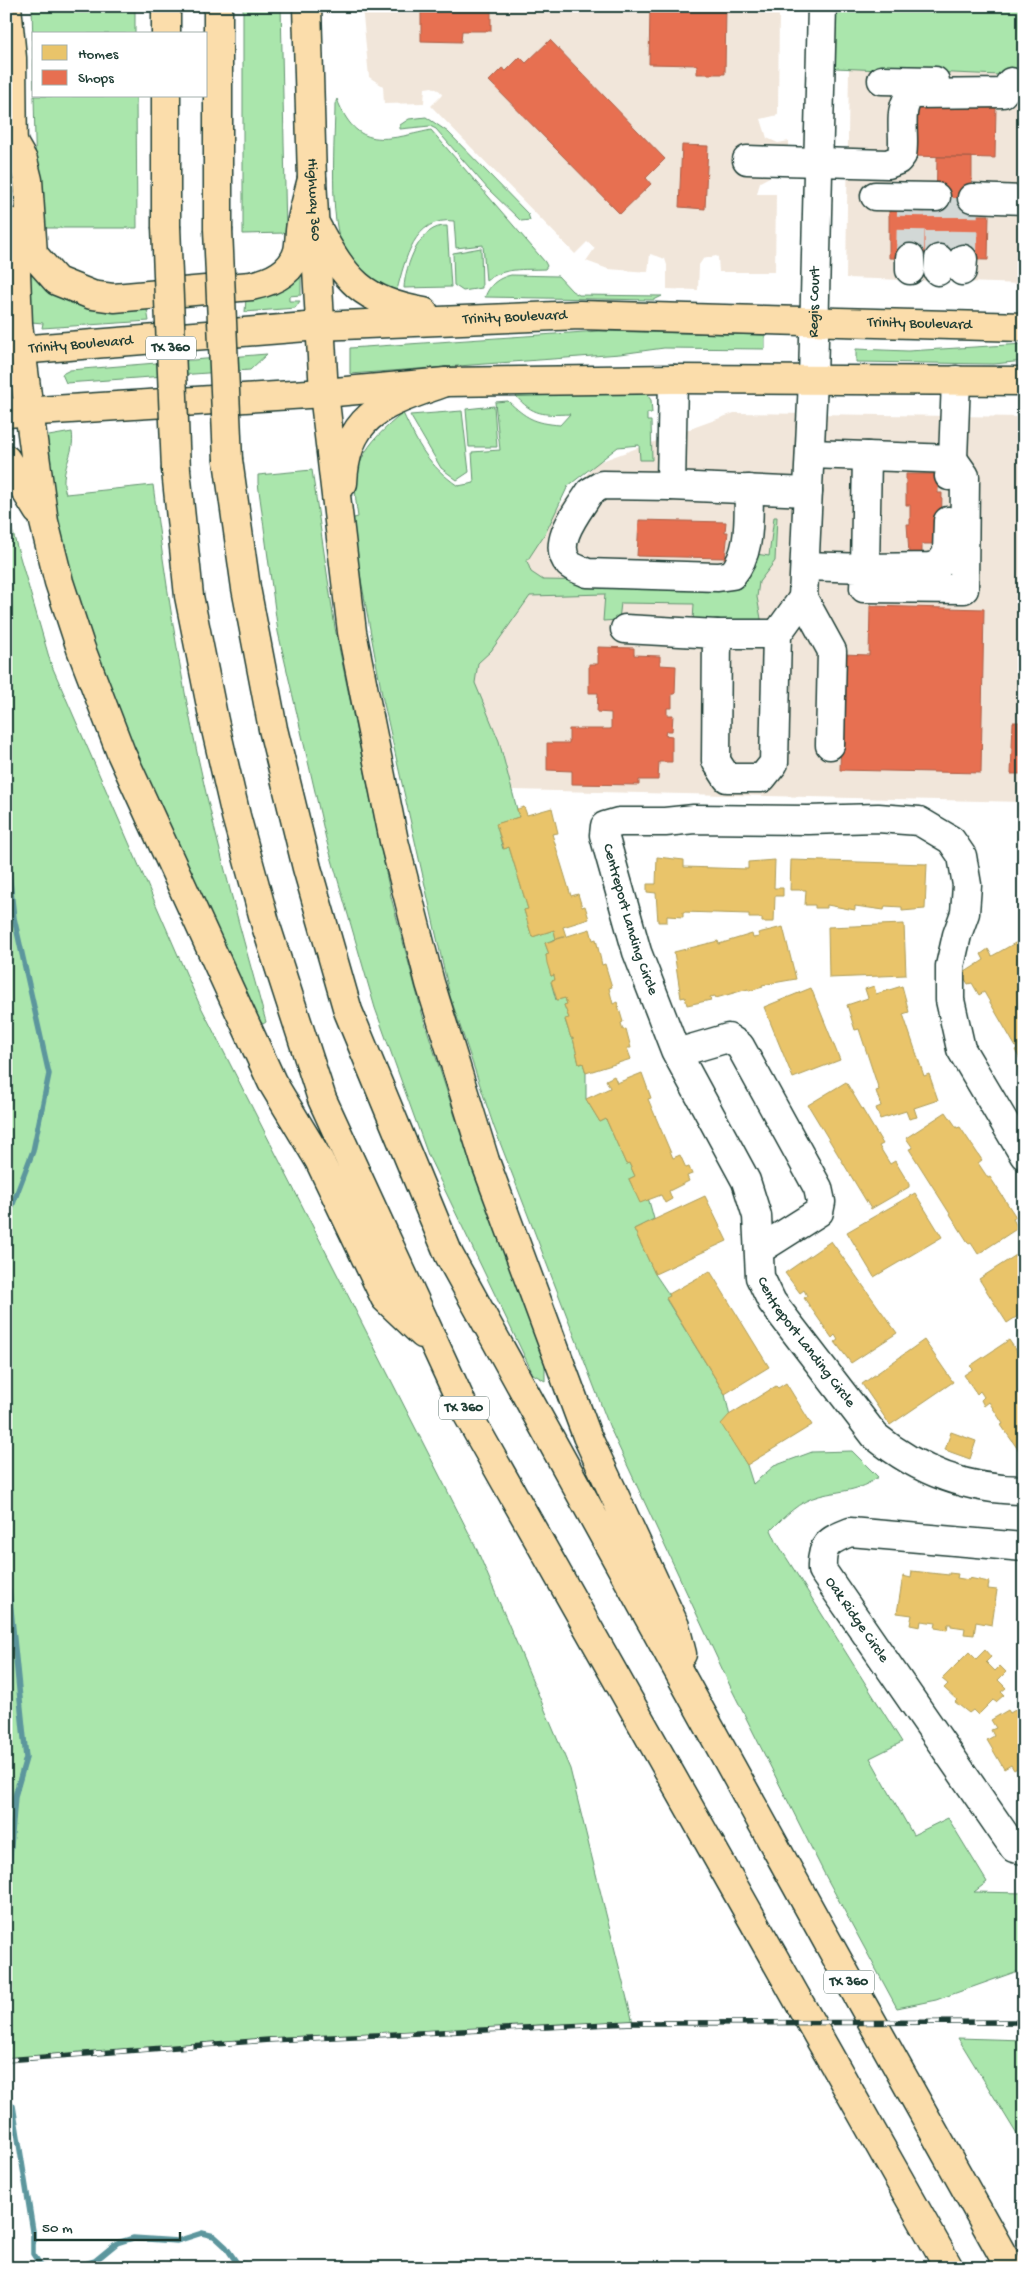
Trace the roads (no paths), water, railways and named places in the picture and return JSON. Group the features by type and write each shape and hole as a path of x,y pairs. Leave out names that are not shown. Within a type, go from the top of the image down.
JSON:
{"main road":[{"path":"7,6 12,58 10,250 17,412 59,582 81,649 121,752 272,1082 319,1160 385,1298 433,1344"},
{"path":"166,6 166,32"},
{"name":"TX 360","path":"218,6 218,229 228,460 246,588 273,729 307,868 348,1012 449,1255 846,1975 1010,2268"},
{"name":"Highway 360","path":"307,6 319,326 324,393 340,537"},
{"name":"TX 360","path":"166,98 166,226 176,470 189,596 236,816 266,926 322,1099 464,1408 949,2268"},
{"path":"12,141 22,160 28,180 33,254 57,281 72,288 106,297 252,286 268,283 280,276 292,263 298,251 301,226 312,179"},
{"path":"314,222 345,273 358,288 376,300 392,306 464,319"},
{"name":"Trinity Boulevard","path":"14,350 319,326 580,315 1024,327"},
{"path":"17,412 324,393 446,382 673,379 1024,381"},
{"path":"446,382 385,405 355,431 347,451 344,469 340,537 352,632 394,841 430,983 461,1089 516,1249 554,1342 587,1436 675,1626 692,1694"},
{"path":"6,459 44,522"}],"street":[{"name":"Regis Court","path":"803,598 814,380 822,6"},
{"path":"882,80 1018,82"},
{"path":"748,160 877,164 898,160 902,154 904,108 907,99 912,94 1003,93 1018,82"},
{"path":"972,198 1015,200 1024,178"},
{"path":"875,196 919,201"},
{"path":"671,486 673,379"},
{"path":"805,566 865,568 930,567 939,565 947,553 949,473 953,458 956,380"},
{"path":"810,454 953,458"},
{"path":"867,456 864,588 964,589 965,476 953,458"},
{"path":"749,489 747,547 740,567 732,575 718,577 587,573 570,566 565,558 563,548 565,534 576,514 596,486 671,486 749,489 808,492"},
{"path":"717,634 716,761 727,778 762,778 774,763 777,634 803,598 832,651 830,746"},
{"path":"625,629 717,634 777,634"},
{"name":"Centreport Landing Circle","path":"1016,1490 965,1484 924,1469 895,1452 875,1436 772,1302 760,1276 757,1216 746,1181 677,1053 637,952 604,834 605,826 619,822 665,822 694,819 808,820 878,818 919,821 951,840 962,856 968,885 965,913 957,935 950,966 950,1000 961,1049 1024,1155"},
{"path":"677,1053 728,1038 740,1046 818,1188 819,1212 759,1250"},
{"name":"Oak Ridge Circle","path":"1024,1547 850,1532 830,1540 821,1554 822,1570 1014,1848 1024,1850"}],"waterway":[{"path":"6,845 14,918 49,1074 33,1151 6,1222"},
{"path":"6,1583 9,1590 26,1758 15,1796 8,1882 6,1939"},
{"path":"13,2106 33,2231 33,2254 42,2267 49,2268"},
{"path":"72,2268 95,2261 117,2243 133,2238 177,2241 202,2233 214,2236 226,2247 237,2263 267,2268"}],"tunnel":[{"path":"939,197 939,259"},
{"path":"963,259 964,198"},
{"path":"910,258 911,212"}],"railway":[{"path":"6,2060 269,2040 633,2023 1024,2022"}]}
